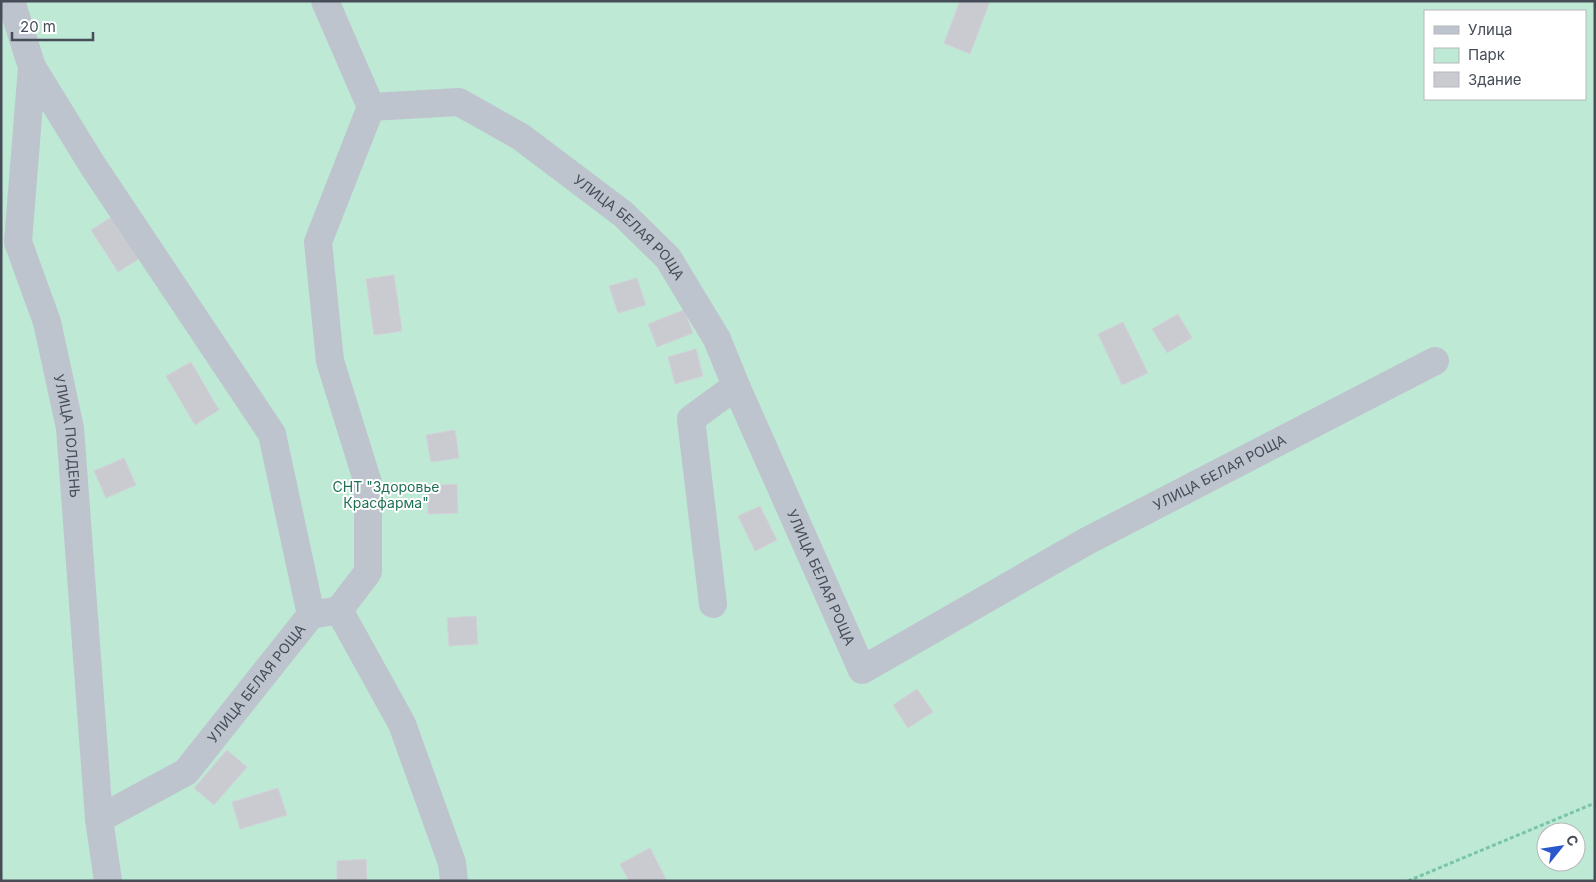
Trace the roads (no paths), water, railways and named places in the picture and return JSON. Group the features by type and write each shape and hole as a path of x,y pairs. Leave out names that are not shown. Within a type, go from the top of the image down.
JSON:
{"street":[{"name":"УЛИЦА ПОЛДЕНЬ","path":"11,1 32,67 18,242 47,322 70,428 99,819 108,881"},
{"path":"22,35 34,1"},
{"path":"325,1 371,107 318,242 330,361 368,483 368,572 339,610 402,724 452,863 454,881"},
{"path":"32,67 92,166 212,348 272,434 311,615"},
{"name":"УЛИЦА БЕЛАЯ РОЩА","path":"371,107 460,102 521,137 623,214 668,258 717,340 862,670 1086,541 1435,361"},
{"path":"713,604 691,419 736,386"},
{"name":"УЛИЦА БЕЛАЯ РОЩА","path":"99,819 186,772 311,615 339,610"}],"park label":[{"name":"СНТ \"Здоровье Красфарма\"","path":"386,496"}]}
